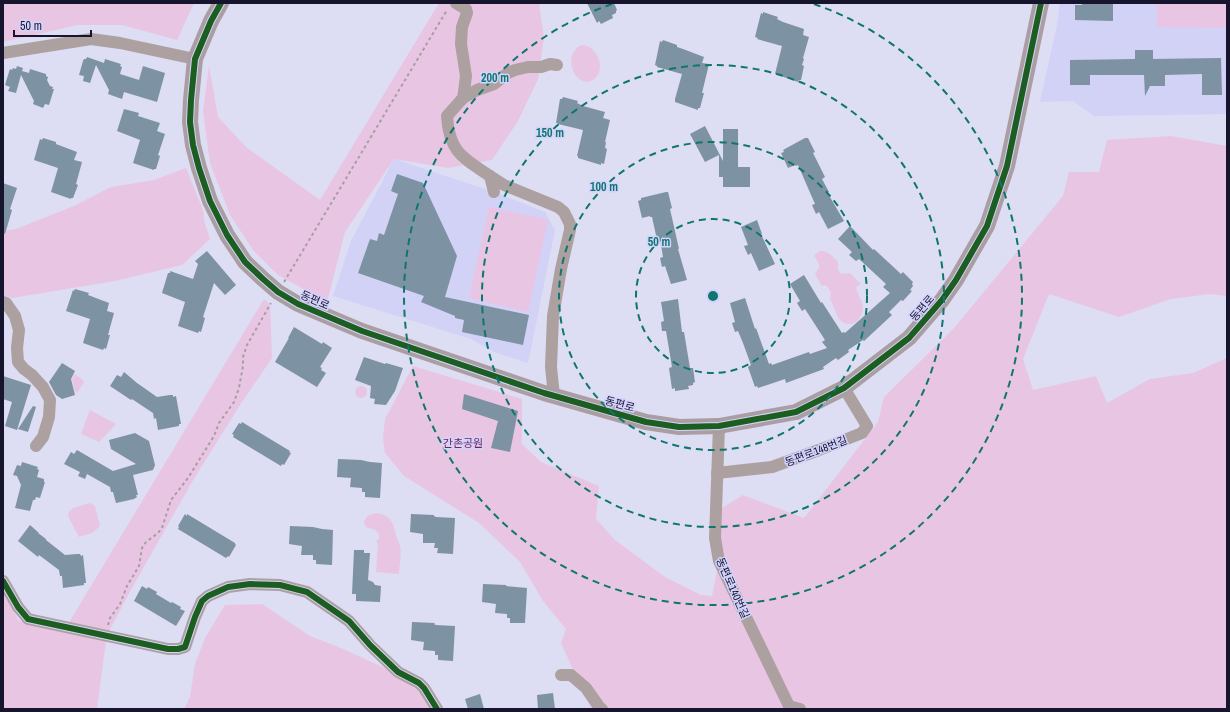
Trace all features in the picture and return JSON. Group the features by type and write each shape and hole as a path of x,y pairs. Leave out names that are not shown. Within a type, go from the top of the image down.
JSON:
{"street":[{"name":"동편로","path":"221,3 211,21 195,59 190,122 193,145 210,201 226,235 245,262 263,280 278,292 298,304 362,331 554,396 646,422 678,427 719,426 796,412 844,388 909,338 942,300 956,280 986,226 1007,166 1041,3"},
{"path":"452,6 466,9 467,13 462,27 461,44 466,76 463,98"},
{"path":"3,53 91,39 120,42 195,59"},
{"path":"554,396 551,367 553,316 560,269 570,236 570,224 564,212 558,207 504,185 469,163 460,155 453,145 448,129 447,116 463,98 477,90 494,84 514,70 528,67 541,67 550,64 557,65"},
{"path":"490,176 494,192"},
{"path":"3,302 6,303 15,316 19,330 18,362 43,387 50,400 49,417 43,437 36,446"},
{"name":"동편로148번길","path":"718,473 772,467 862,433 867,426 844,388"},
{"name":"동편로140번길","path":"719,426 715,538 719,561 792,708"},
{"path":"3,581 18,607 28,619 168,649 178,649 185,646 195,617 202,602 208,596 228,588 250,584 280,586 307,592 349,621 370,645 398,672 419,683 424,688 436,709"},
{"path":"561,675 571,675 586,688 600,709"}],"path":[{"path":"106,636 110,618 120,604 127,586 139,566 142,548 146,542 162,528 171,500 188,478 214,436 219,423 234,402 239,388 243,357 247,345 452,6"}],"shaded area":[{"path":"1060,3 1227,3 1227,114 1094,116 1073,101 1040,102 1057,25"},
{"path":"394,159 494,192 545,212 555,230 528,363 494,352 471,339 333,296 351,241"}],"green space":[{"path":"3,3 194,3 177,40 122,25 78,25 3,42"},
{"path":"439,3 539,3 544,38 538,79 518,121 492,160 448,168 394,159 345,232 327,302 278,275 253,250 230,215 210,163 203,111 209,66 218,117 246,147 320,200"},
{"path":"1157,3 1227,3 1227,28 1157,27"},
{"path":"581,45 588,46 593,50 599,60 599,72 591,81 585,82 580,79 572,69 572,56 575,50"},
{"name":"간촌공원","path":"1171,136 1227,146 1227,296 1210,294 1171,299 1119,317 1049,294 1023,359 1033,390 1096,376 1107,403 1150,379 1193,373 1227,358 1227,709 591,709 561,643 566,629 543,601 520,562 479,523 404,476 385,453 383,438 385,419 413,366 522,399 522,444 541,462 599,486 596,519 615,540 665,577 701,595 712,596 719,561 717,511 743,495 804,518 878,422 884,397 954,328 1063,196 1069,172 1099,172 1107,140"},
{"path":"186,168 203,210 205,224 210,239 182,265 115,281 12,298 3,295 3,231 16,229 74,206 111,187 154,180"},
{"path":"489,207 548,220 528,312 469,298"},
{"path":"820,251 828,253 838,262 838,270 841,274 850,273 861,284 856,287 863,311 860,318 855,323 845,323 839,318 830,299 831,293 827,286 821,285 815,274 820,266 814,255"},
{"path":"264,299 270,304 272,358 240,405 192,482 108,633 68,624"},
{"path":"75,374 84,382 77,393 75,391 72,379"},
{"path":"363,386 366,387 366,397 359,398 356,397 355,390 356,387"},
{"path":"90,410 116,424 99,442 81,434"},
{"path":"90,503 95,506 100,526 92,533 79,537 68,516 69,512 73,508"},
{"path":"376,513 382,514 389,518 393,525 401,550 399,574 376,572 378,543 376,542 379,538 379,534 375,530 366,527 364,522 367,516"},
{"path":"3,591 19,621 106,641 97,709 3,709"},
{"path":"262,604 310,636 341,648 400,675 423,695 430,709 184,709 190,697 195,664 205,638 225,605"}],"building":[{"path":"587,3 614,3 617,10 616,13 612,15 613,18 601,24 599,21 597,23"},
{"path":"1082,3 1113,3 1113,21 1075,20 1075,5 1082,5"},
{"path":"763,12 778,17 777,19 783,22 804,29 803,35 809,37 803,58 802,65 804,66 801,80 798,82 775,74 782,46 757,39 758,38 755,37 761,13 763,14"},
{"path":"663,40 704,57 702,63 709,64 702,93 704,93 700,108 698,108 698,110 675,102 682,74 657,67 655,65 660,41 662,42"},
{"path":"1135,50 1153,50 1153,59 1221,58 1222,95 1202,95 1202,74 1165,75 1165,86 1150,86 1145,96 1144,75 1090,75 1090,85 1070,85 1070,60 1135,59"},
{"path":"87,57 104,63 105,59 121,64 120,66 122,67 120,74 139,80 143,66 165,73 157,102 124,92 122,99 108,94 109,90 96,65 90,83 83,81 84,76 79,75 83,61"},
{"path":"17,66 23,68 22,71 29,73 30,69 46,74 50,86 54,89 49,105 45,104 43,108 33,104 34,101 21,75 16,93 8,91 10,87 5,85 10,69 16,69"},
{"path":"563,97 578,101 577,103 583,106 605,112 603,118 610,120 605,142 605,148 607,149 604,164 601,163 601,165 578,158 577,156 583,130 556,123 560,99"},
{"path":"124,109 139,113 138,116 160,123 157,131 165,134 158,155 160,156 156,169 154,170 133,163 140,140 117,131"},
{"path":"705,126 723,161 723,129 738,129 738,167 750,167 750,187 723,187 723,177 719,177 719,155 705,162 690,134"},
{"path":"43,138 56,142 56,144 77,152 74,160 82,162 76,184 78,185 73,198 71,199 51,192 58,168 34,160 40,139 42,140"},
{"path":"805,138 808,138 815,152 813,153 825,177 822,179 829,192 827,192 844,221 828,229 819,212 816,214 812,205 815,204 798,165 788,168 781,153 784,152 783,150"},
{"path":"397,174 423,183 457,256 445,297 529,315 523,345 462,332 464,320 455,318 455,316 421,302 424,296 358,273 370,239 377,241 379,233 384,235 398,194 391,191"},
{"path":"3,183 17,188 10,209 12,210 5,234 3,233"},
{"path":"668,192 672,208 670,209 678,249 687,280 671,284 665,266 662,267 660,258 663,257 660,239 657,240 652,217 642,218 638,201 641,200 641,198"},
{"path":"757,220 761,234 775,264 759,271 751,253 748,255 744,246 748,245 741,227"},
{"path":"850,226 873,250 874,249 901,274 903,272 913,282 913,286 910,290 912,291 903,301 901,300 889,312 892,315 864,341 863,340 848,350 849,352 838,360 836,358 823,367 824,369 786,383 785,379 758,388 757,386 755,387 748,367 751,365 738,331 735,332 732,323 735,322 730,303 745,298 769,364 771,363 772,365 809,352 810,354 827,348 822,342 825,340 805,309 802,311 797,303 800,301 790,284 804,275 842,333 845,333 890,293 883,287 886,284 859,259 856,261 849,255 852,252 838,239"},
{"path":"207,251 236,285 225,295 214,283 203,317 205,318 201,332 199,331 198,333 178,326 185,302 162,293 170,271 193,279 198,264 195,261"},
{"path":"75,289 89,293 88,295 109,303 107,311 114,313 106,349 104,348 103,350 83,343 90,319 66,311 73,290 74,291"},
{"path":"678,299 682,332 684,332 690,368 693,368 695,382 693,385 688,386 689,389 675,391 675,388 672,389 669,368 672,367 666,331 662,331 661,322 664,321 661,302"},
{"path":"294,327 322,344 323,342 332,348 320,367 322,368 321,370 326,373 317,387 275,362"},
{"path":"364,357 403,368 395,391 386,405 374,404 375,399 370,398 371,386 355,380"},
{"path":"62,363 75,371 71,379 75,395 62,399 56,395 49,382"},
{"path":"124,372 157,397 170,395 173,395 173,397 176,396 181,424 179,424 179,426 158,430 156,418 154,419 153,413 110,386 117,375 121,377"},
{"path":"3,376 31,385 17,430 5,426 12,402 3,399"},
{"path":"464,394 518,411 510,452 491,448 498,421 462,409"},
{"path":"33,406 36,407 28,432 18,429"},
{"path":"242,422 290,451 289,452 291,453 284,465 282,464 281,466 233,437 234,435 232,434 239,423 241,424"},
{"path":"135,433 149,441 155,465 153,470 133,475 138,495 136,495 137,497 134,499 116,503 110,487 87,474 85,479 78,476 80,472 64,464 71,452 74,454 77,450 113,471 136,464 111,449 109,440"},
{"path":"338,459 382,463 380,498 365,497 365,492 362,492 362,488 350,487 351,478 337,477"},
{"path":"22,462 38,467 37,469 39,470 37,477 44,479 45,482 40,498 36,497 35,500 33,500 30,511 15,508 21,485 17,476 13,475 17,465 21,466"},
{"path":"185,514 235,543 236,545 229,557 228,556 226,558 178,529 178,526"},
{"path":"411,514 455,518 453,554 437,553 438,548 434,548 435,543 423,543 423,534 410,532"},
{"path":"30,525 65,555 83,555 86,583 84,583 84,585 63,588 62,576 60,576 59,570 39,555 38,557 18,541"},
{"path":"290,526 333,530 332,565 316,564 316,560 313,560 313,555 301,555 302,546 289,544"},
{"path":"354,550 364,550 364,553 370,553 368,580 373,582 375,585 381,586 380,602 356,601 356,594 352,594"},
{"path":"483,584 527,588 525,623 510,623 510,618 507,618 507,614 495,613 496,604 482,602"},
{"path":"142,586 147,589 148,587 157,592 156,594 181,607 180,609 185,611 176,626 134,601"},
{"path":"412,622 455,626 453,661 438,660 438,655 435,655 435,651 423,650 424,642 411,640"},
{"path":"553,693 555,709 538,709 537,695"},
{"path":"480,694 484,709 468,709 465,699"}],"cycle path":[{"path":"221,3 211,21 195,59 190,122 193,145 210,201 227,235 245,262 263,279 278,292 298,304 362,331 544,393 646,422 679,427 719,426 796,412 844,388 909,338 942,300 956,280 987,226 1007,166 1041,3"},
{"path":"3,581 18,607 28,619 168,649 185,647 202,601 208,596 228,587 250,584 280,585 307,592 349,621 370,645 398,672 419,683 424,688 437,709"}]}
